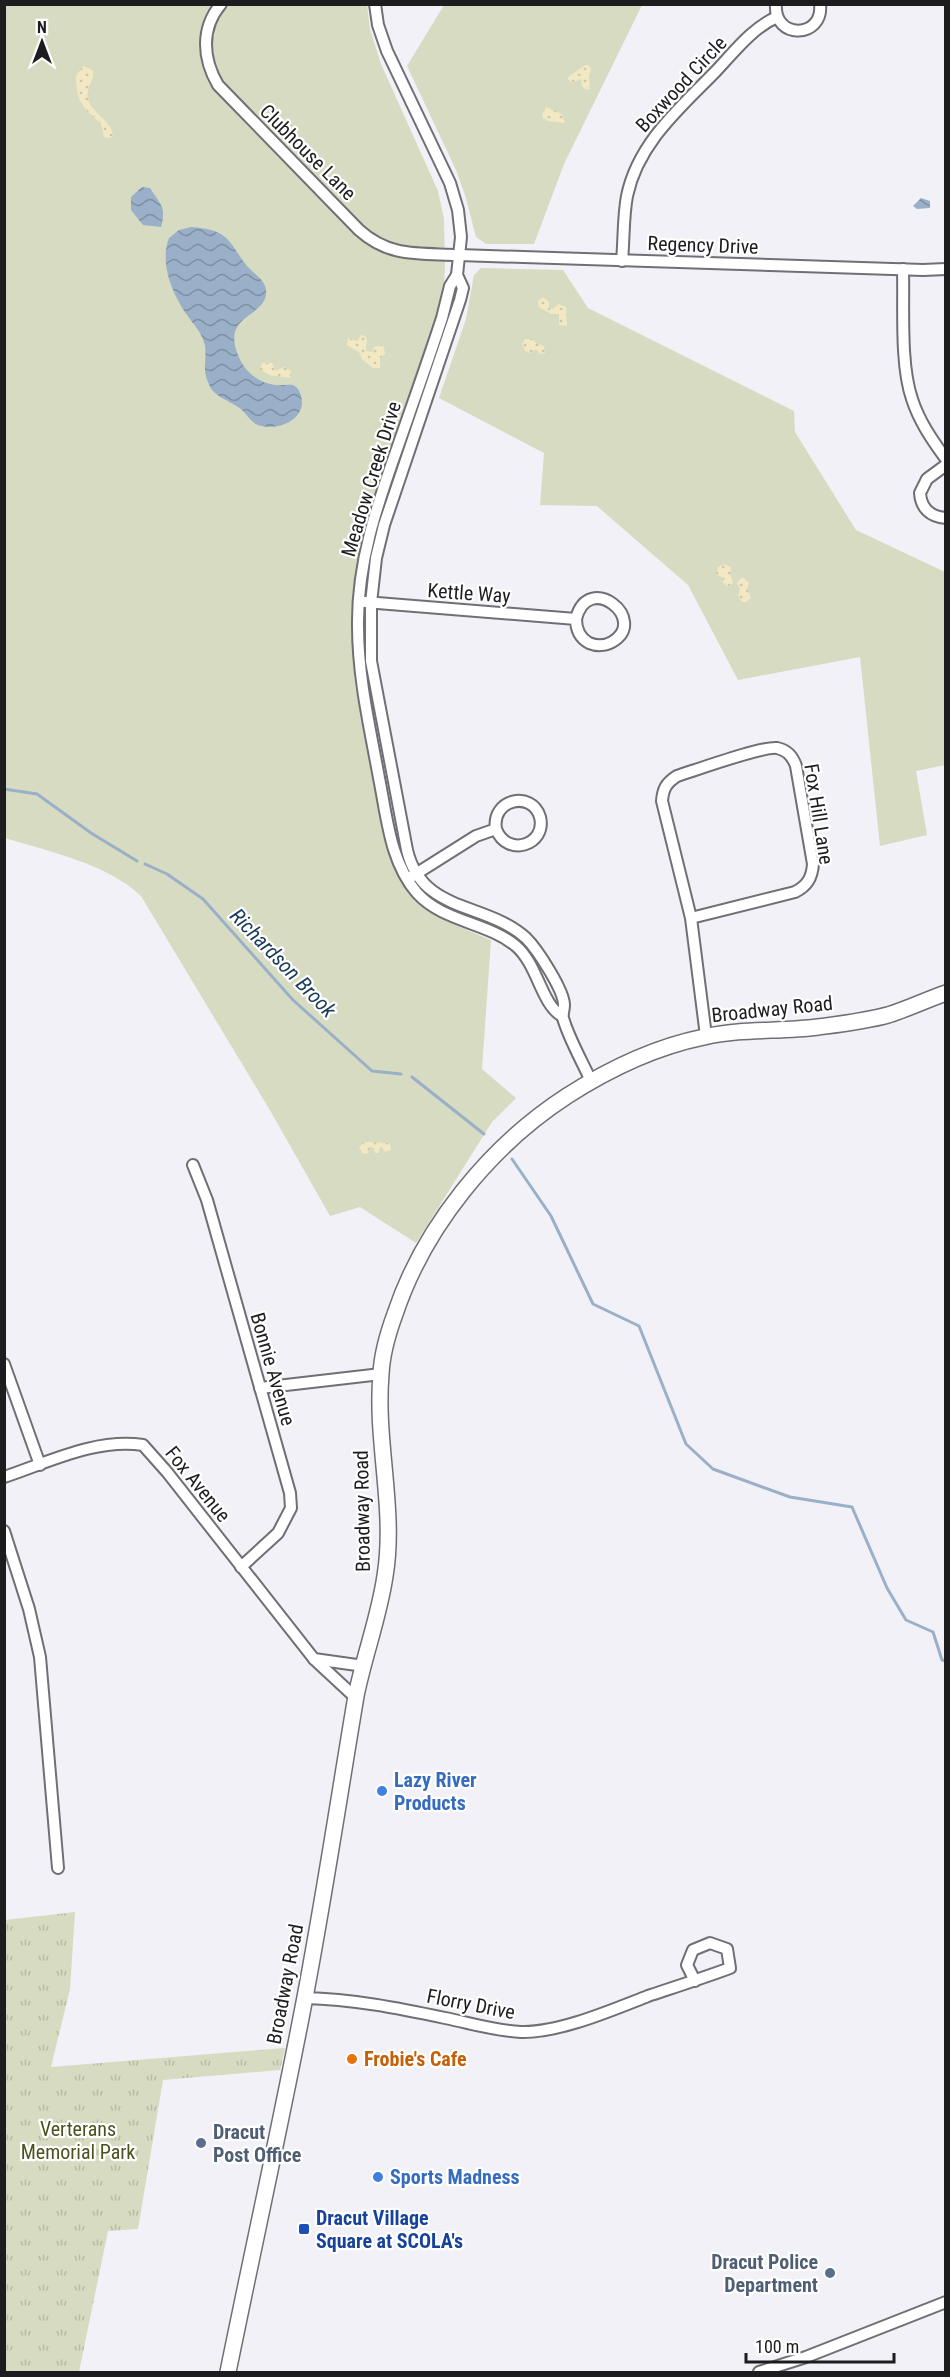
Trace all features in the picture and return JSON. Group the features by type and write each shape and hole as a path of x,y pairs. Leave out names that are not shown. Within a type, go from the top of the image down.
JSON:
{"main road":[{"name":"Broadway Road","path":"228,2373 305,1998 356,1698 379,1613 387,1566 381,1374 386,1341 397,1307 422,1253 453,1206 483,1168 542,1113 591,1081 652,1052 706,1036 736,1031 815,1028 861,1020 886,1015 945,993"}],"street":[{"name":"Clubhouse Lane","path":"221,4 213,15 207,31 205,48 213,76 225,94 359,230 377,245 402,252 459,255"},
{"name":"Meadow Creek Drive","path":"375,4 378,25 387,51 450,183 458,212 461,237 457,275 450,286 442,318 371,527 363,563 359,602 359,662 371,736 391,841 418,894 434,907 495,932 518,948 535,971 552,1011 562,1016"},
{"path":"776,4 777,17 782,24 797,31 806,30 816,22 820,14 820,4"},
{"name":"Boxwood Circle","path":"622,261 627,196 635,171 647,147 668,120 753,33 777,17"},
{"name":"Regency Drive","path":"459,255 903,270 945,269"},
{"path":"903,270 905,359 909,389 925,429 945,459"},
{"name":"Meadow Creek Drive","path":"457,275 463,288 457,313 384,525 376,558 371,603 371,661 411,877 435,894 516,930 537,951 565,1004 562,1016 591,1081"},
{"path":"406,422 418,426"},
{"path":"945,465 927,479 920,493 924,508 930,514 945,518"},
{"path":"602,598 616,604 622,613 623,623 618,637 610,643 600,645 590,644 582,638 577,629 576,619 580,609 587,602 602,598"},
{"name":"Kettle Way","path":"359,602 576,619"},
{"path":"371,736 384,733"},
{"name":"Fox Hill Lane","path":"691,918 795,892 803,888 809,880 813,864 796,766 794,759 787,752 769,748 677,776 665,785 662,801 691,918 706,1036"},
{"path":"511,801 526,802 539,816 539,830 526,844 517,846 508,843 500,838 496,829 495,819 499,810 511,801"},
{"path":"411,877 476,836 496,829"},
{"path":"476,924 480,913"},
{"name":"Bonnie Avenue","path":"193,1166 207,1200 290,1493 291,1508 278,1533 241,1567"},
{"path":"4,1364 40,1465"},
{"path":"260,1388 381,1374"},
{"name":"Fox Avenue","path":"4,1477 81,1450 122,1442 143,1445 167,1472 314,1659 356,1698"},
{"path":"4,1531 29,1609 40,1658 58,1868"},
{"path":"314,1659 364,1666"},
{"name":"Florry Drive","path":"305,1998 339,1999 524,2032 559,2026 695,1981"},
{"path":"759,2373 806,2357 945,2302"}],"green space":[{"path":"5,5 367,5 370,29 381,64 438,191 444,219 444,287 435,321 375,494 360,546 351,622 355,686 387,850 395,870 415,898 427,908 455,925 491,940 482,1069 516,1098 492,1122 416,1243 360,1207 330,1216 271,1112 141,896 112,875 95,867 5,838"},
{"path":"444,5 642,5 564,164 534,244 486,244 476,237 456,170 407,66"},
{"path":"481,268 563,270 588,308 794,411 795,432 856,530 945,572 945,765 916,771 927,835 880,846 860,657 738,680 688,585 597,506 540,505 544,453 439,398 466,319 474,275"},
{"name":"Verterans Memorial Park","path":"75,1912 70,1989 51,2067 285,2048 280,2070 163,2080 138,2229 108,2231 79,2372 5,2372 5,1920"}],"sand":[{"path":"585,65 591,69 590,89 586,90 582,86 581,79 572,83 567,78"},
{"path":"83,66 93,70 88,99 93,109 111,129 113,134 111,138 104,137 101,123 85,109 79,98 76,76"},
{"path":"546,107 562,114 565,123 548,121 543,118 542,114"},
{"path":"543,297 549,302 549,308 553,309 559,304 566,307 567,326 559,325 559,314 551,314 539,307 538,301"},
{"path":"361,335 367,339 366,351 372,352 374,347 382,345 384,348 385,354 380,358 380,368 373,368 362,359 359,352 347,345 348,338 357,341"},
{"path":"525,339 532,339 544,346 545,353 540,354 536,349 530,353 525,351 522,344"},
{"path":"262,363 272,363 276,371 284,367 291,371 290,378 269,375 260,369"},
{"path":"724,564 731,567 730,574 733,583 728,587 723,583 723,578 716,574 718,567"},
{"path":"741,578 749,583 747,589 751,598 746,602 742,602 738,596 740,589 737,583"},
{"path":"365,1142 388,1143 391,1150 385,1152 381,1147 378,1153 375,1153 374,1148 370,1147 368,1153 363,1154 359,1147"}],"water":[{"path":"142,187 150,188 162,206 161,227 143,225 131,210 131,197"},
{"path":"921,198 930,201 930,208 917,209 913,206"},
{"path":"191,227 204,228 221,234 231,243 265,286 266,295 263,303 239,325 235,332 234,342 241,361 252,375 268,384 293,385 299,390 302,401 300,411 297,416 285,424 264,427 256,424 242,410 221,398 209,385 205,373 204,342 177,298 167,268 166,248 169,238 179,230"}],"waterway":[{"name":"Richardson Brook","path":"4,789 37,794 91,833 137,861"},
{"name":"Richardson Brook","path":"145,864 167,874 203,899 293,1000 372,1071 401,1074"},
{"name":"Richardson Brook","path":"412,1077 484,1134"},
{"name":"Richardson Brook","path":"512,1159 551,1216 593,1304 639,1326 686,1444 713,1469 790,1497 852,1507 887,1588 906,1620 933,1632 942,1660 946,1661"}],"place":[{"name":"Lazy River Products","path":"382,1791"},
{"name":"Frobie's Cafe","path":"352,2059"},
{"name":"Dracut Post Office","path":"201,2143"},
{"name":"Sports Madness","path":"378,2177"},
{"name":"Dracut Village Square at SCOLA's","path":"304,2229"},
{"name":"Dracut Police Department","path":"830,2273"}]}
